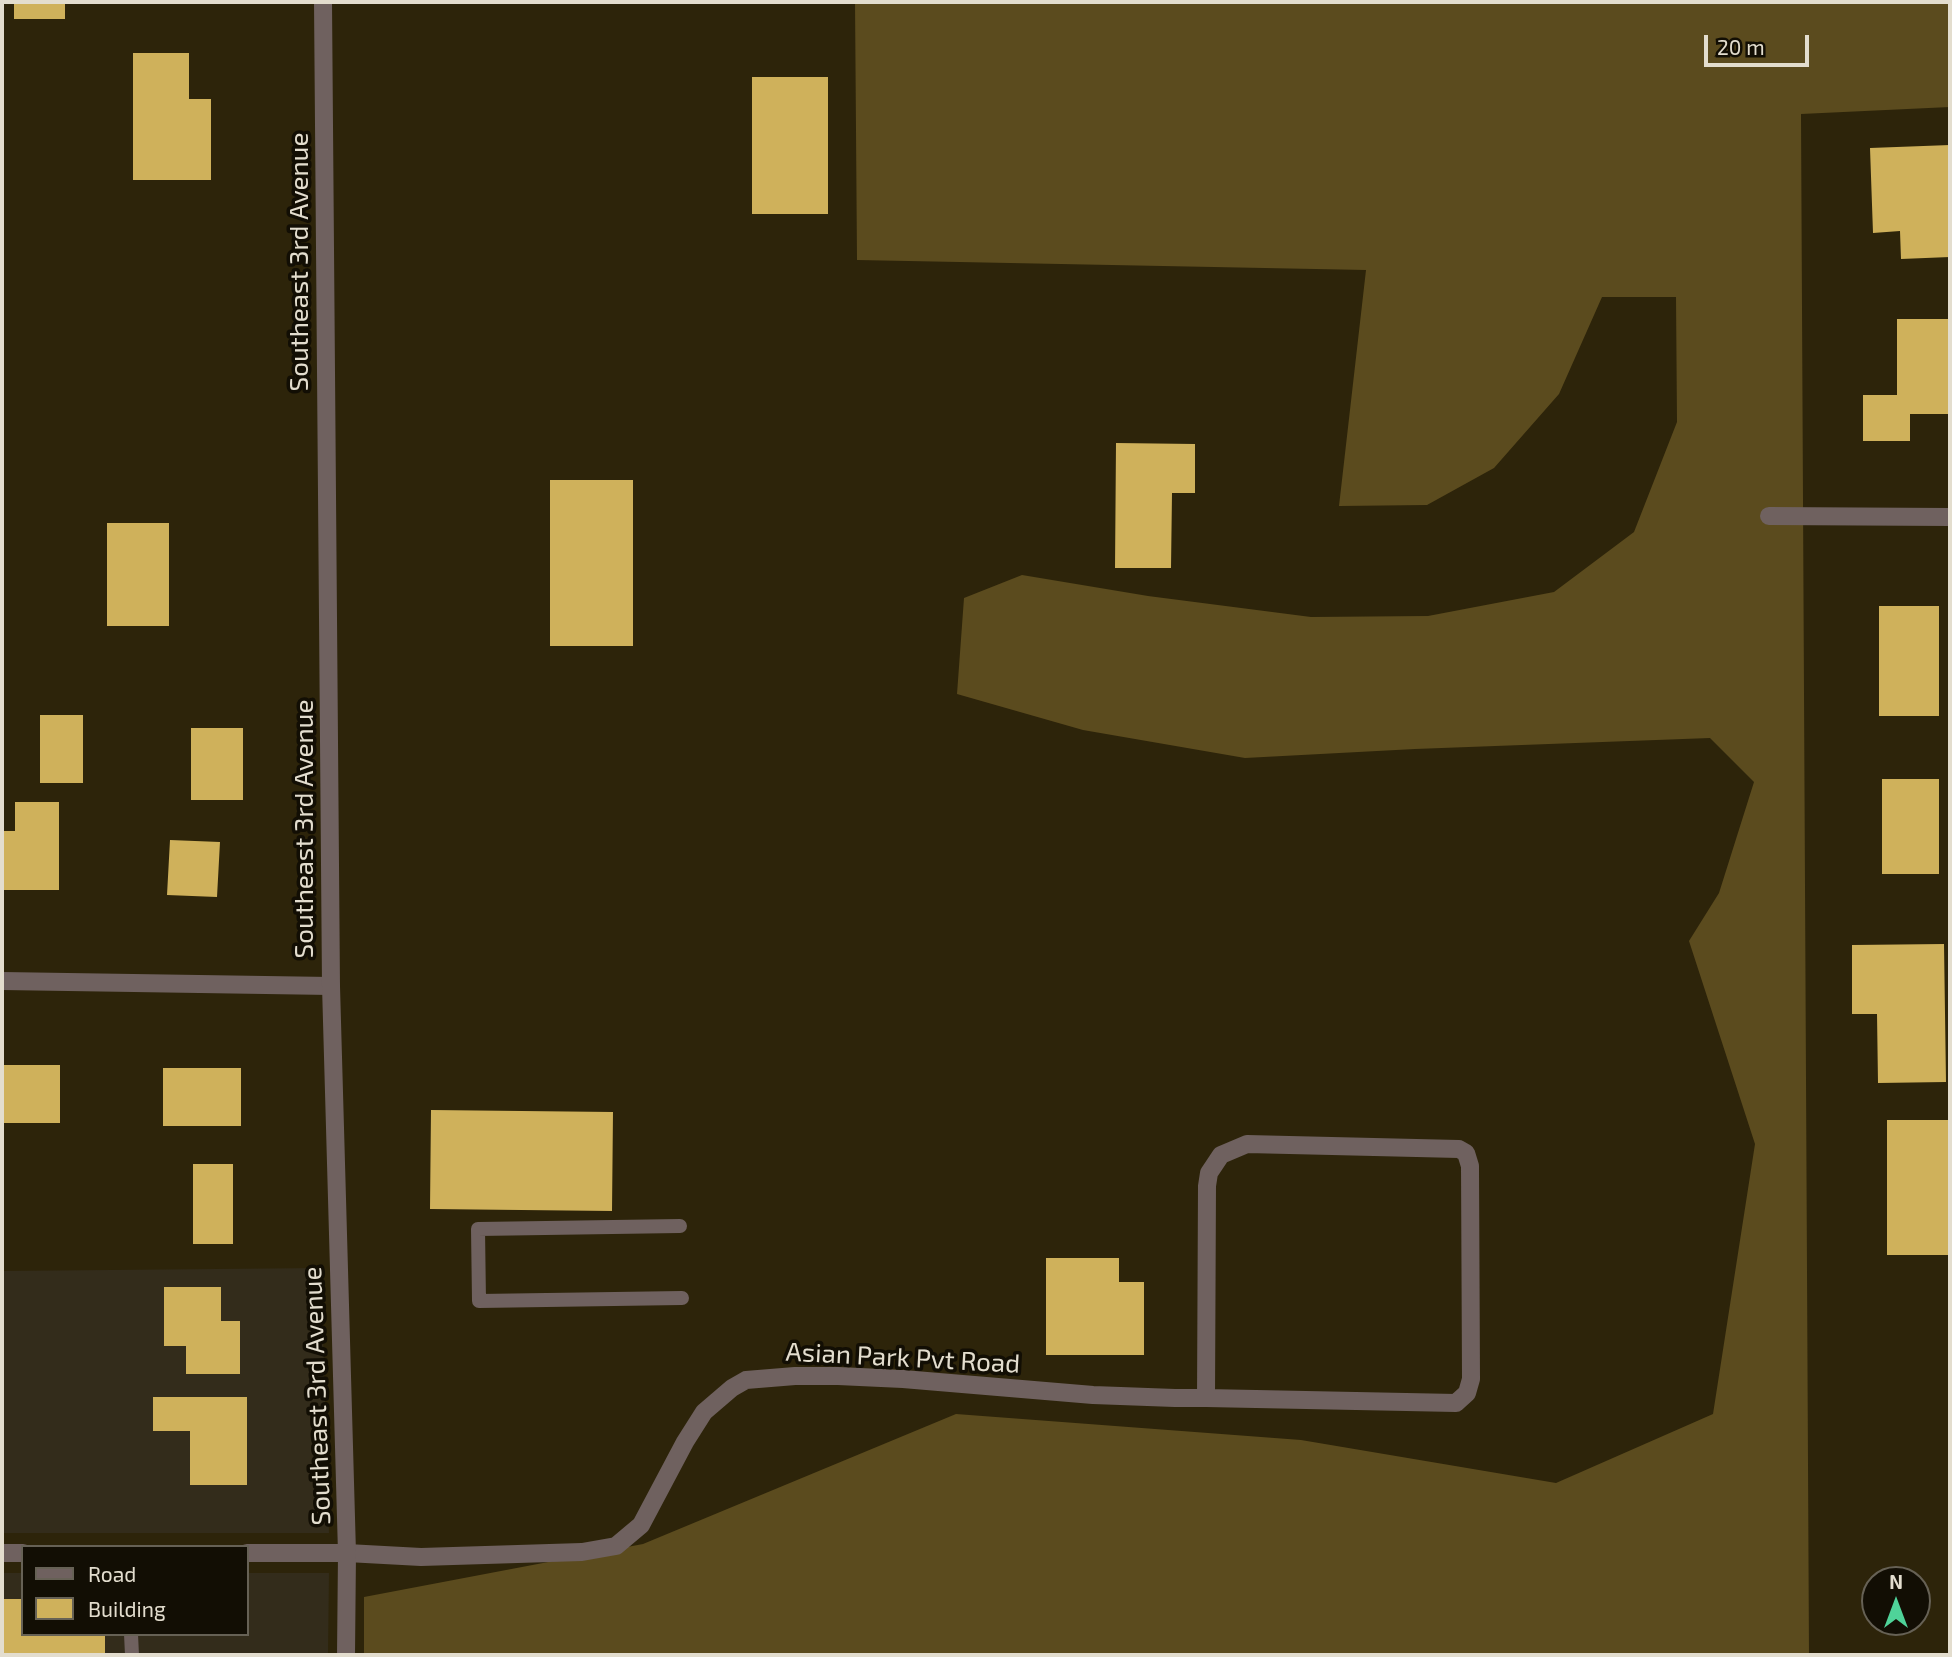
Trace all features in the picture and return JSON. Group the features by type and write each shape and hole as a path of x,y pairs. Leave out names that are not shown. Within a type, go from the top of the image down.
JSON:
{"street":[{"name":"Southeast 3rd Avenue","path":"323,2 331,985 347,1553 346,1655"},
{"path":"1769,516 1950,517"},
{"path":"2,981 331,985"},
{"name":"Asian Park Pvt Road","path":"248,1553 347,1553 434,1557 582,1552 616,1546 640,1525 704,1412 732,1388 746,1380 794,1376 903,1379 1093,1395 1206,1398 1456,1402 1466,1393 1471,1379 1470,1166 1466,1153 1460,1149 1247,1144 1221,1155 1209,1173 1207,1186 1206,1398"},
{"path":"2,1553 21,1553"}],"lane":[{"path":"680,1226 478,1229 479,1301 682,1298"},
{"path":"131,1636 132,1655"}],"shaded area":[{"path":"855,2 1950,2 1950,107 1801,114 1809,1655 364,1655 364,1597 643,1544 956,1414 1301,1440 1556,1483 1713,1414 1755,1144 1689,941 1719,893 1754,782 1710,738 1245,758 1083,730 957,694 964,598 1022,575 1148,596 1311,617 1428,616 1554,592 1634,532 1677,422 1676,297 1602,297 1559,394 1494,468 1427,505 1339,506 1366,270 857,260"},
{"path":"321,1268 329,1533 2,1533 2,1271"},
{"path":"2,1573 21,1573 21,1636 248,1636 248,1573 329,1573 328,1655 2,1655"}],"building":[{"path":"14,2 65,2 65,19 14,19"},
{"path":"133,53 189,53 189,99 211,99 211,180 133,180"},
{"path":"752,77 828,77 828,214 752,214"},
{"path":"1950,145 1950,257 1901,259 1900,231 1873,233 1870,148"},
{"path":"1897,319 1950,319 1950,414 1910,414 1910,441 1863,441 1863,395 1897,395"},
{"path":"1116,443 1195,444 1195,493 1172,493 1171,568 1115,568"},
{"path":"550,480 633,480 633,646 550,646"},
{"path":"107,523 169,523 169,626 107,626"},
{"path":"1879,606 1939,606 1939,716 1879,716"},
{"path":"40,715 83,715 83,783 40,783"},
{"path":"191,728 243,728 243,800 191,800"},
{"path":"1882,779 1939,779 1939,874 1882,874"},
{"path":"15,802 59,802 59,890 2,890 2,831 15,831"},
{"path":"170,840 220,842 217,897 167,895"},
{"path":"1944,944 1946,1082 1878,1083 1877,1014 1852,1014 1852,945"},
{"path":"2,1065 60,1065 60,1123 2,1123"},
{"path":"163,1068 241,1068 241,1126 163,1126"},
{"path":"431,1110 613,1112 612,1211 430,1209"},
{"path":"1887,1120 1949,1120 1949,1255 1887,1255"},
{"path":"193,1164 233,1164 233,1244 193,1244"},
{"path":"1046,1258 1119,1258 1119,1282 1144,1282 1144,1355 1046,1355"},
{"path":"164,1287 221,1287 221,1321 240,1321 240,1374 186,1374 186,1346 164,1346"},
{"path":"153,1397 247,1397 247,1485 190,1485 190,1431 153,1431"},
{"path":"2,1599 21,1599 21,1636 105,1636 105,1655 2,1655"}]}
